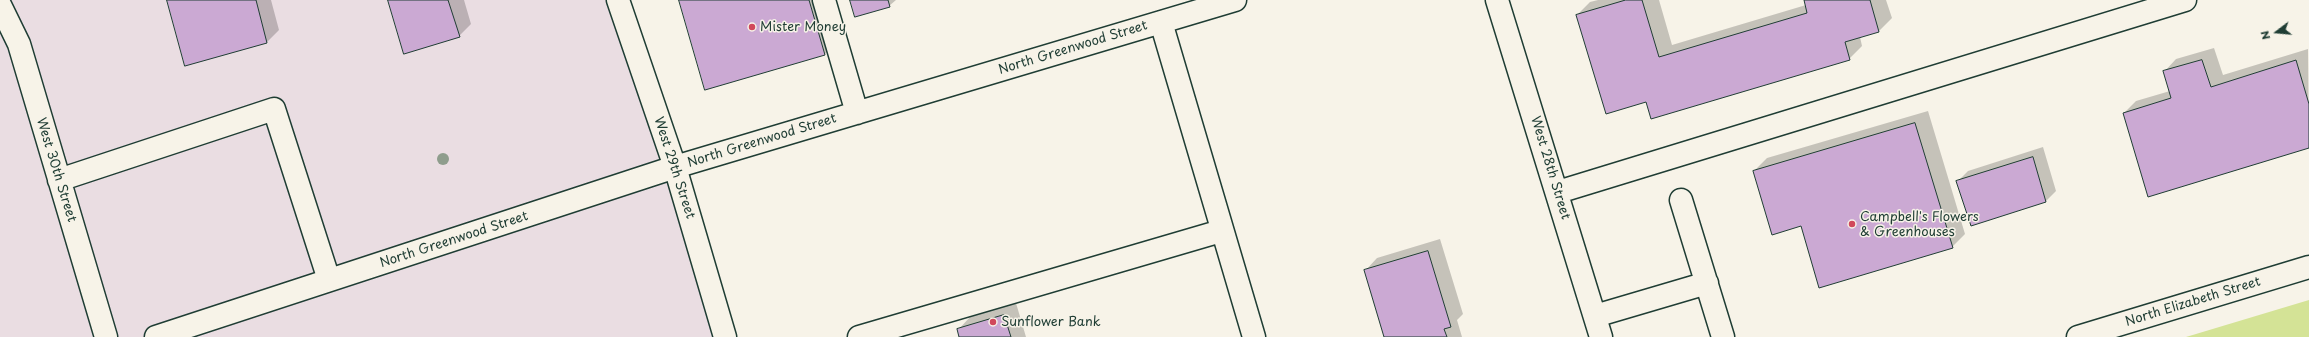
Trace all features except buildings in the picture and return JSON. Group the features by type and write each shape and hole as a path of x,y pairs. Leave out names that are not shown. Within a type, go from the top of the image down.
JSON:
{"street":[{"name":"West 29th Street","path":"618,0 675,167 726,337"},
{"path":"824,0 857,113"},
{"name":"North Greenwood Street","path":"156,337 675,167 1235,0"},
{"name":"West 28th Street","path":"1497,0 1602,337"},
{"path":"1558,192 2185,0"},
{"name":"West 30th Street","path":"0,5 19,44 106,337"},
{"path":"1161,22 1221,231 1254,337"},
{"path":"59,180 274,109 329,280"},
{"path":"1681,200 1723,337"},
{"path":"873,335 1221,231"},
{"name":"North Elizabeth Street","path":"2078,337 2309,267"},
{"path":"1595,316 1706,283"}],"shaded area":[{"path":"0,0 618,0 725,337 0,337"}],"green space":[{"path":"2309,300 2309,337 2186,337"}],"place":[{"name":"Mister Money","path":"752,27"},
{"name":"Campbell's Flowers & Greenhouses","path":"1852,224"},
{"name":"Sunflower Bank","path":"993,322"}]}
